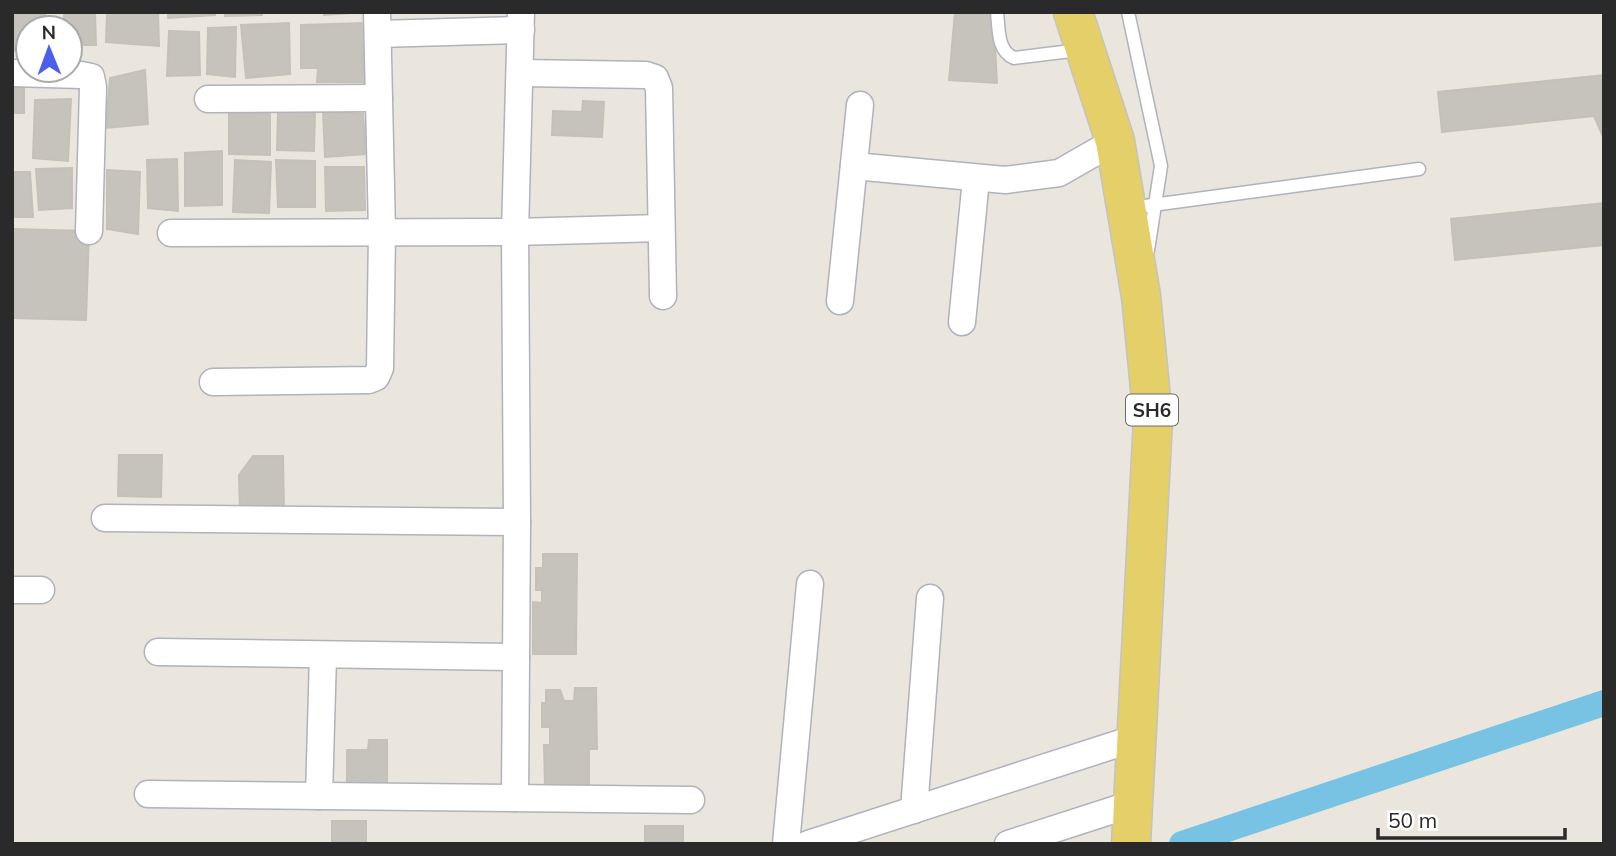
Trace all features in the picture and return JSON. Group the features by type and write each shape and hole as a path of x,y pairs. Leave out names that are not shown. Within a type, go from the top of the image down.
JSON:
{"main road":[{"name":"SH6","path":"1073,12 1115,141 1141,207 1141,296 1153,419 1133,821"}],"street":[{"path":"213,382 369,380 376,377 380,368 382,232 377,23 521,21 515,232 515,798"},
{"path":"12,73 81,75 91,78 93,87 89,231"},
{"path":"521,73 646,75 655,78 659,88 663,296"},
{"path":"208,99 379,99"},
{"path":"841,301 860,104"},
{"path":"854,166 1004,180 1059,173 1115,141"},
{"path":"962,322 976,179"},
{"path":"172,233 515,232 661,228"},
{"path":"105,518 517,522"},
{"path":"786,844 810,584"},
{"path":"12,590 41,590"},
{"path":"914,810 930,598"},
{"path":"158,652 516,657"},
{"path":"319,796 323,655"},
{"path":"808,844 1136,738"},
{"path":"148,794 691,800"},
{"path":"1008,844 1133,821"}],"lane":[{"path":"998,12 1002,47 1006,55 1014,58 1085,49"},
{"path":"1128,12 1161,166 1141,207"},
{"path":"1141,207 1419,169"}],"building":[{"path":"12,12 45,12 14,14 12,51"},
{"path":"95,12 96,45 84,45 84,14 64,14"},
{"path":"107,12 158,12 159,46 106,42"},
{"path":"168,12 215,12 215,15 168,18"},
{"path":"225,12 262,12 262,15 225,16"},
{"path":"324,12 366,12 324,15"},
{"path":"955,12 993,12 997,83 949,80"},
{"path":"289,23 290,74 246,78 241,25"},
{"path":"365,23 367,82 317,82 318,68 301,68 301,25"},
{"path":"236,27 235,77 207,74 208,28"},
{"path":"169,31 199,32 200,75 167,76"},
{"path":"145,70 148,124 106,128 110,78"},
{"path":"1604,75 1604,139 1594,116 1442,132 1438,92"},
{"path":"12,81 14,84 24,84 24,113 12,113"},
{"path":"71,99 68,161 33,158 35,100"},
{"path":"583,101 604,102 602,137 552,135 553,111 582,112"},
{"path":"315,111 314,151 277,150 278,112"},
{"path":"323,112 363,114 366,154 325,157"},
{"path":"229,113 270,113 270,155 229,154"},
{"path":"222,151 222,205 185,206 185,153"},
{"path":"177,159 178,211 148,208 147,160"},
{"path":"235,160 271,162 269,213 233,212"},
{"path":"276,160 315,161 315,207 278,207"},
{"path":"325,167 364,167 365,210 326,211"},
{"path":"72,168 72,208 39,210 36,169"},
{"path":"107,170 140,172 138,234 107,229"},
{"path":"12,172 30,172 33,217 12,217"},
{"path":"1604,203 1604,245 1455,260 1451,219"},
{"path":"12,229 89,231 86,320 12,318"},
{"path":"119,455 162,455 161,497 118,496"},
{"path":"253,456 283,456 284,513 240,513 239,475"},
{"path":"543,554 577,554 576,654 533,654 533,602 542,603 542,590 536,590 536,568 543,568"},
{"path":"575,688 596,688 597,749 589,749 589,787 545,787 544,745 550,745 550,727 542,727 542,703 546,703 546,690 560,690 564,701 574,701"},
{"path":"369,740 387,740 387,790 347,790 347,750 368,750"},
{"path":"332,821 366,821 366,844 332,844"},
{"path":"645,826 683,826 683,844 645,844"}],"waterway":[{"path":"1182,844 1604,703"}]}
